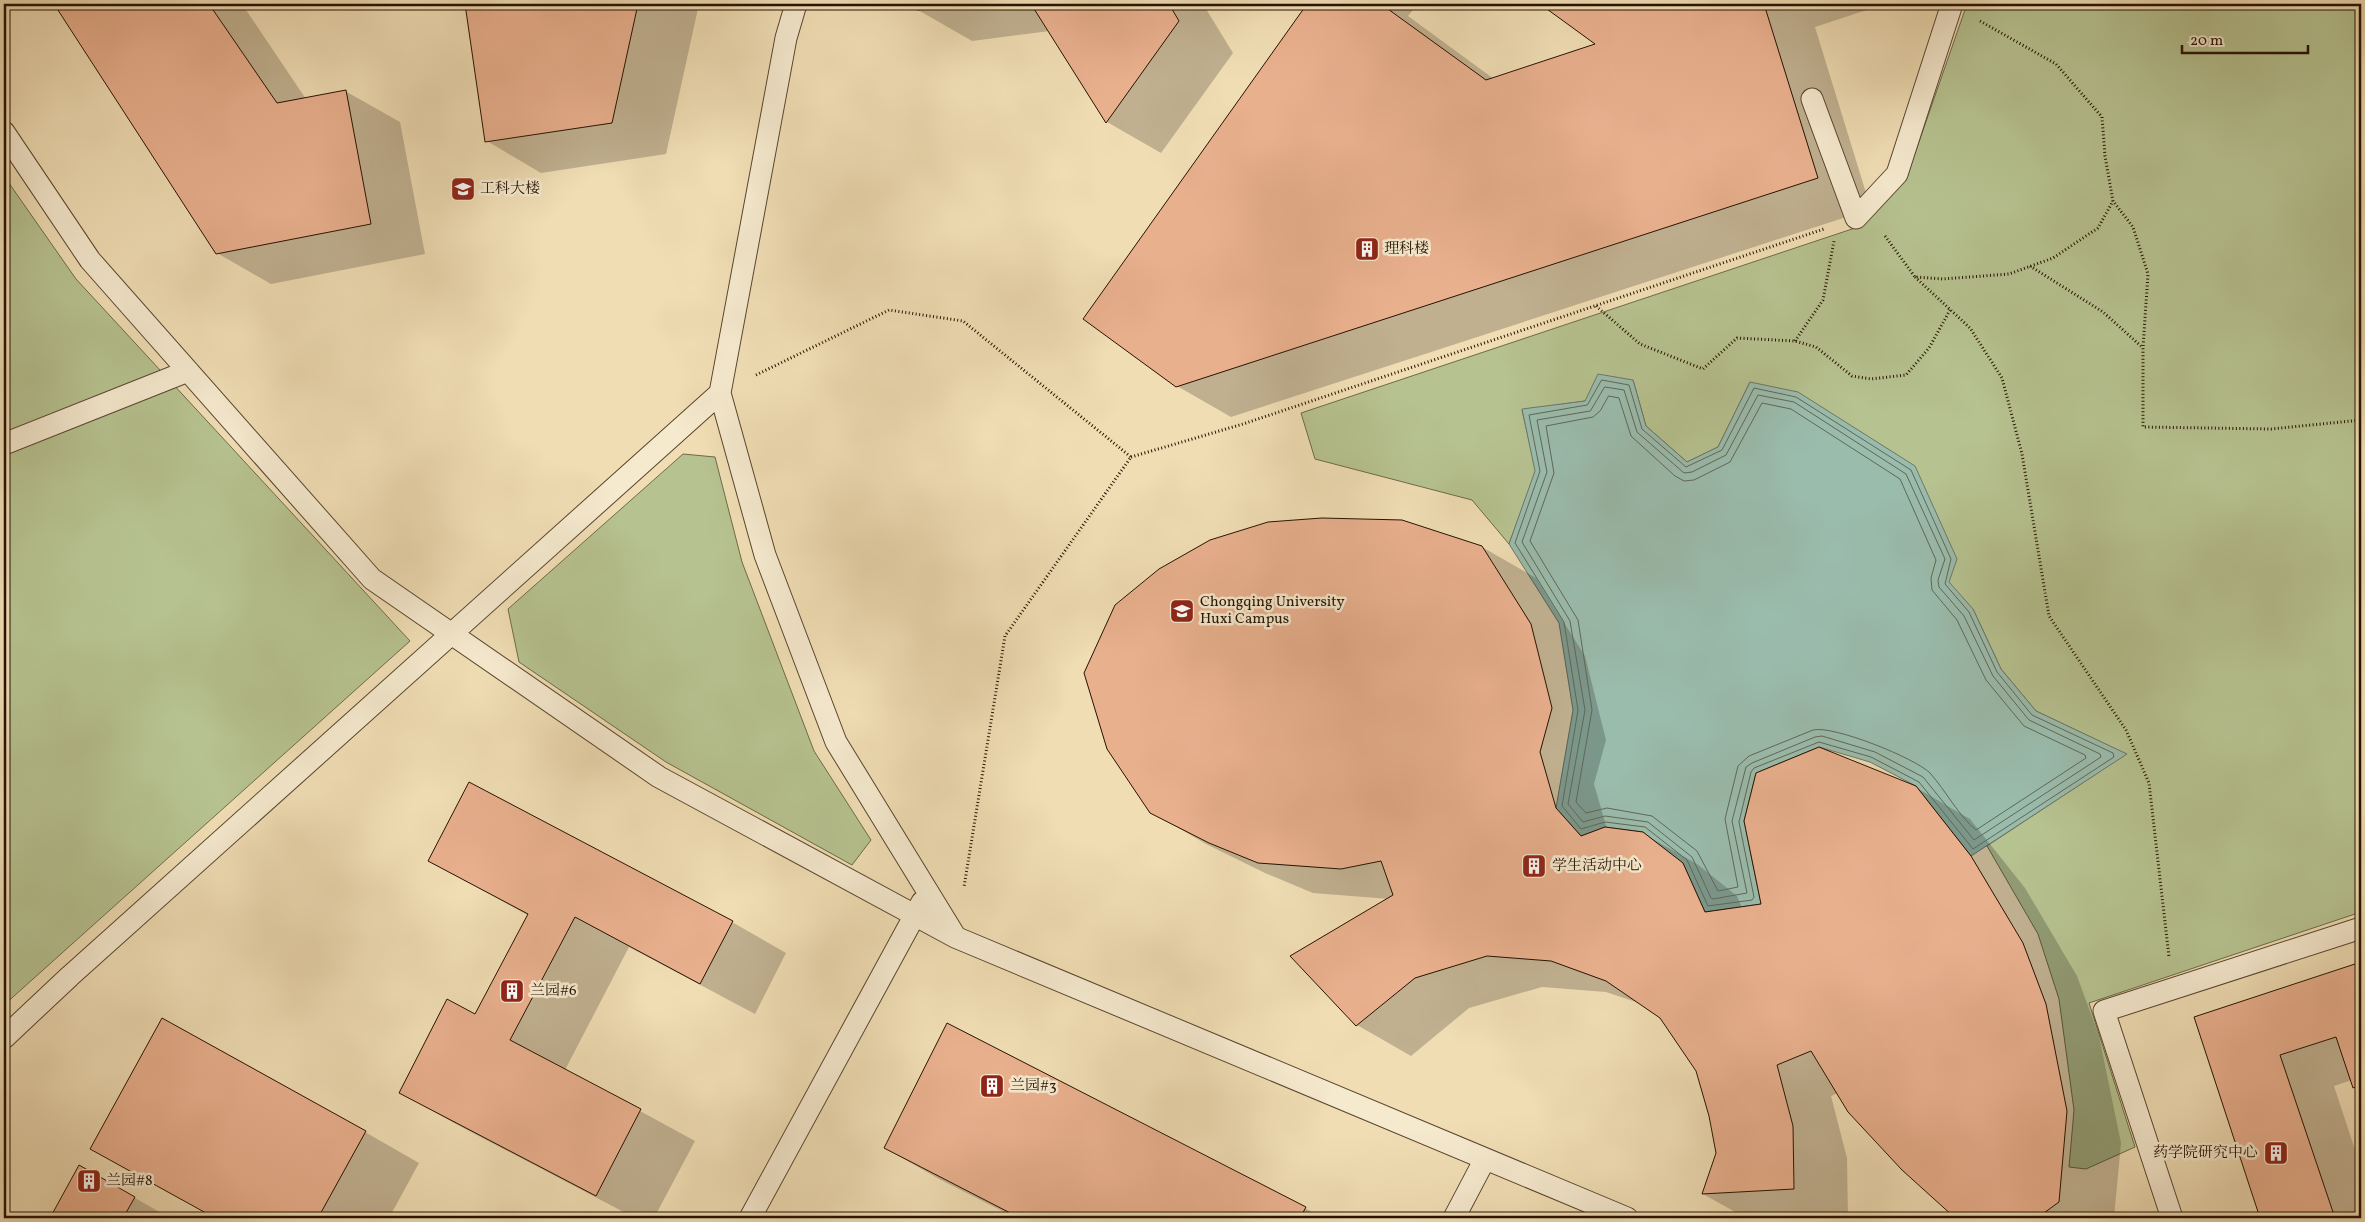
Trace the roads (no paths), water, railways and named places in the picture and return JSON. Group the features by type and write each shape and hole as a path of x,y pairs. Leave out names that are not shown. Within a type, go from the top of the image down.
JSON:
{"lane":[{"path":"796,4 786,38 720,392 765,554 836,742 955,937"},
{"path":"1812,98 1852,217 1897,174 1952,4"},
{"path":"4,132 90,260 372,579 658,777 955,937 1627,1218"},
{"path":"4,444 188,371"},
{"path":"4,1038 77,969 720,392"},
{"path":"750,1218 913,914 928,892"},
{"path":"2172,1218 2104,1011 2361,928"},
{"path":"1454,1218 1485,1159"}],"water":[{"path":"1598,374 1633,380 1646,426 1687,462 1718,447 1750,382 1798,392 1915,466 1957,559 1949,582 1973,609 2001,669 2036,711 2127,754 1971,856 1916,786 1870,762 1819,747 1756,773 1744,821 1761,904 1705,912 1683,864 1643,832 1605,827 1581,836 1556,808 1573,710 1559,623 1509,544 1535,471 1522,409 1585,401"}],"place":[{"name":"工科大楼","path":"463,189"},
{"name":"理科楼","path":"1367,249"},
{"name":"Chongqing University Huxi Campus","path":"1182,611"},
{"name":"学生活动中心","path":"1534,866"},
{"name":"兰园#6","path":"512,991"},
{"name":"兰园#3","path":"992,1086"},
{"name":"药学院研究中心","path":"2276,1153"},
{"name":"兰园#8","path":"89,1181"}]}
